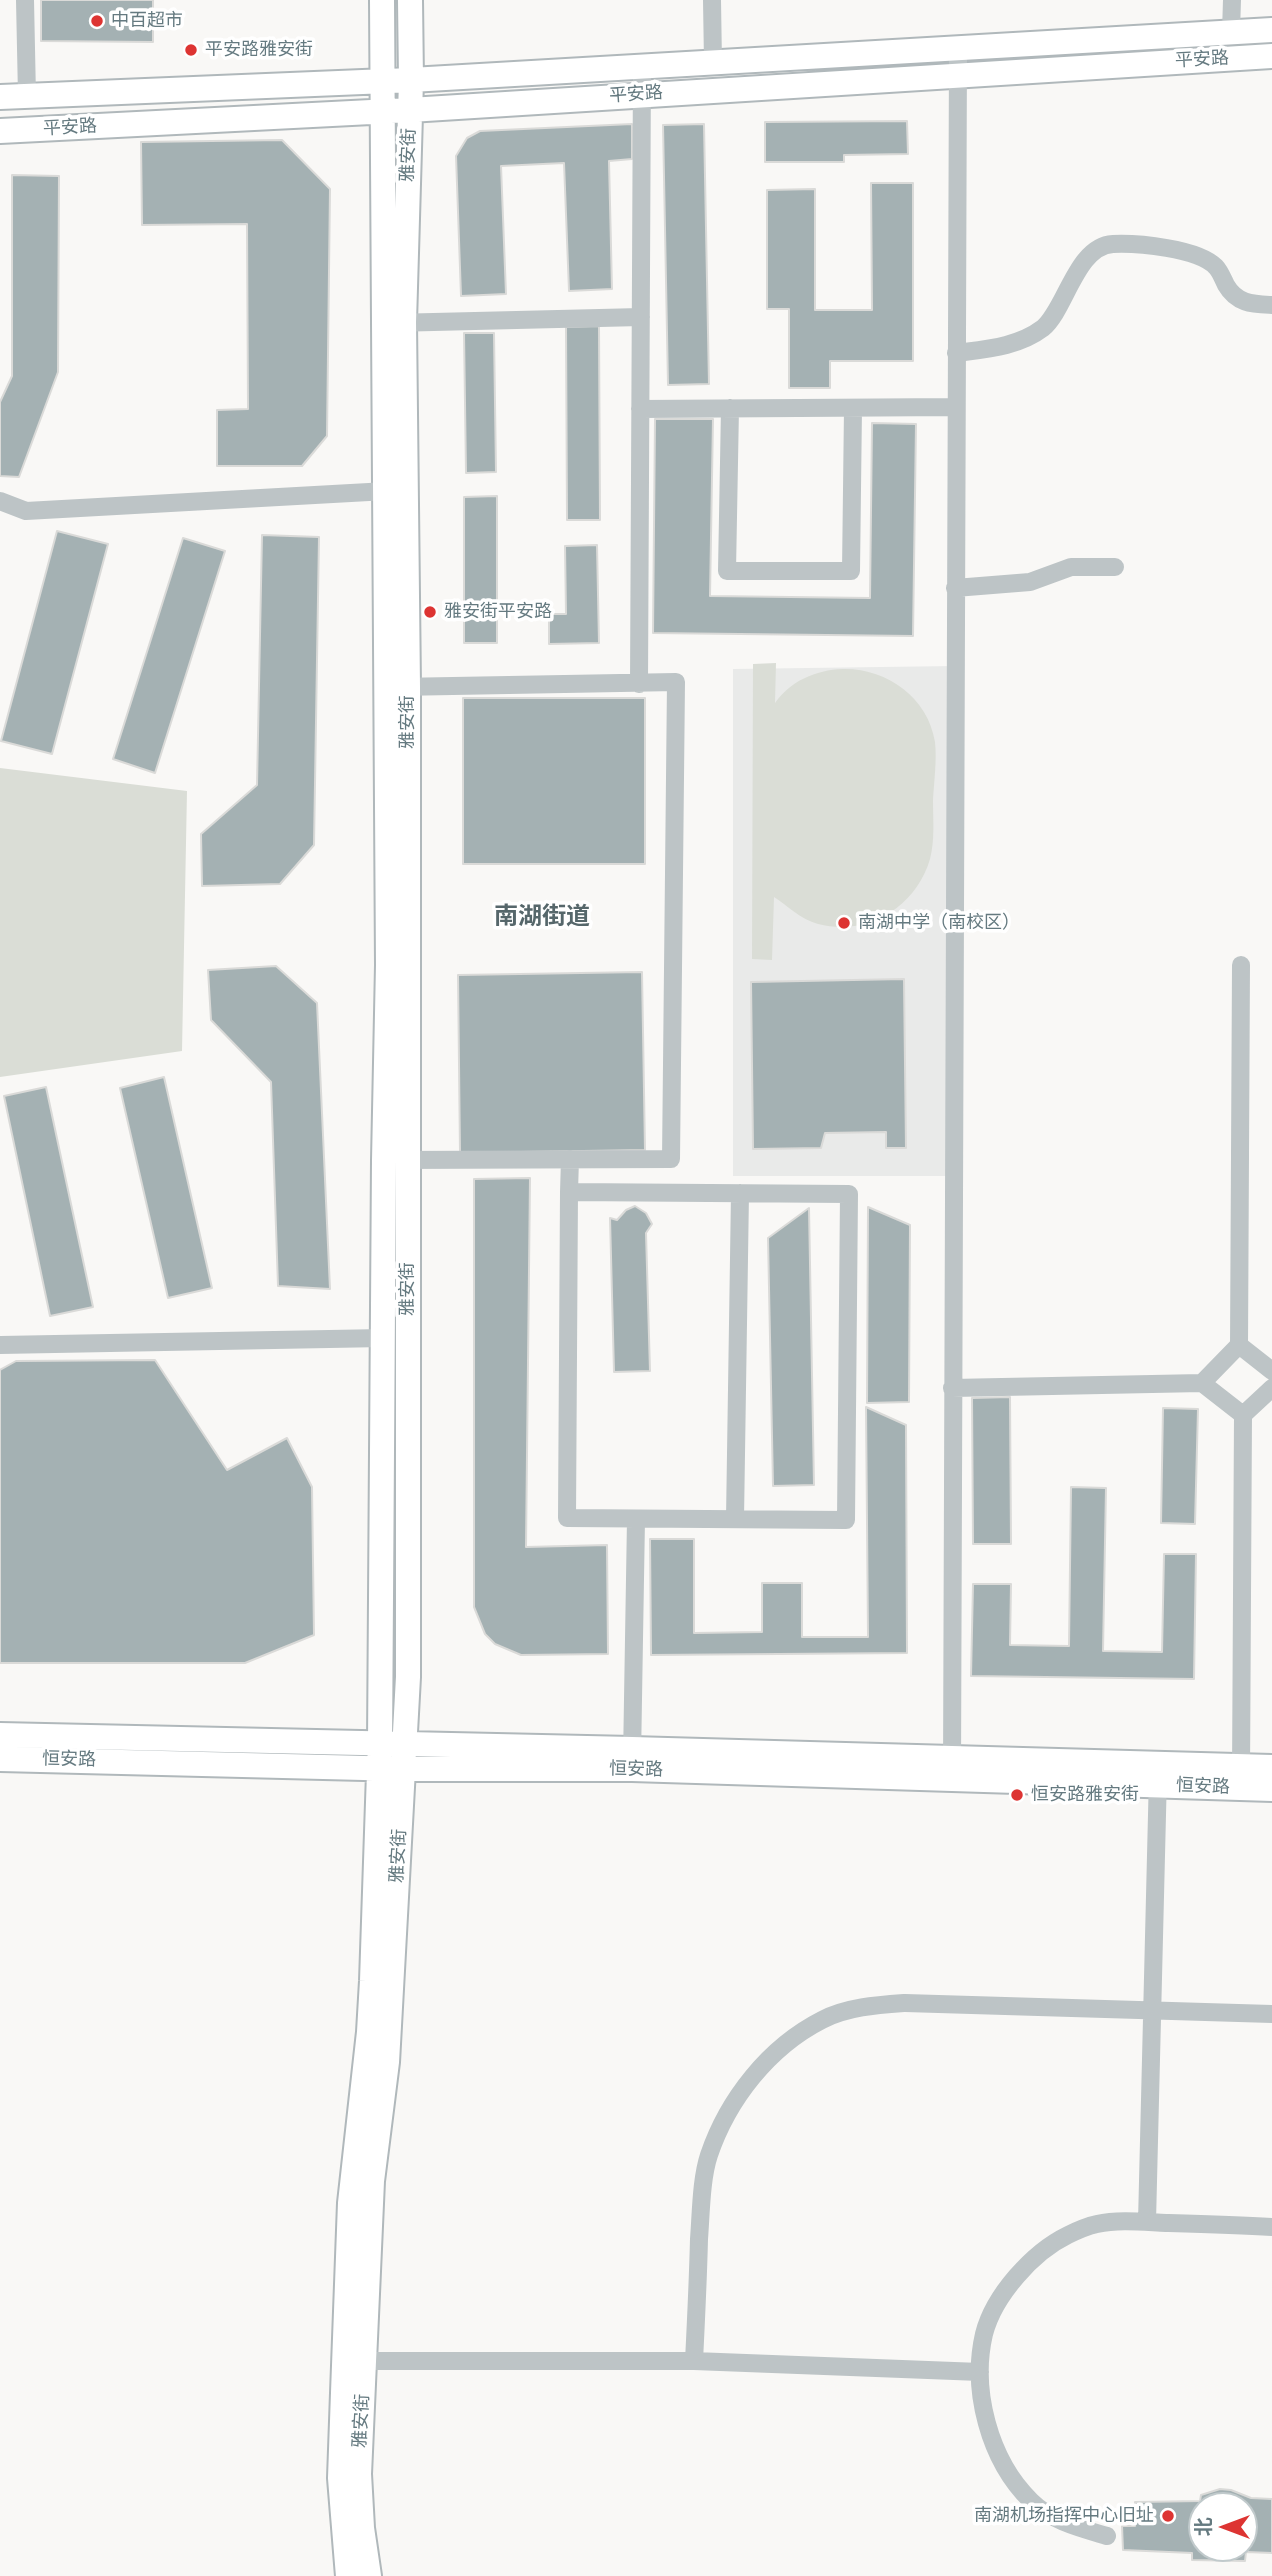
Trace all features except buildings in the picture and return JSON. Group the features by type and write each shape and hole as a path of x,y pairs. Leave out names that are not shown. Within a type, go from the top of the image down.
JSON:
{"main road":[{"name":"雅安街","path":"369,2576 360,2493 350,2203 392,1769 406,1744 408,1677 408,1160 397,687 395,323 382,110 382,0"},
{"name":"雅安街","path":"392,1769 380,1743 384,1160 397,687 387,491 395,323 410,110 410,0"},
{"name":"平安路","path":"0,97 411,80 1272,30"},
{"name":"平安路","path":"0,131 410,110 1272,56"},
{"name":"恒安路","path":"0,1735 380,1743 632,1759 1158,1775 1241,1777 1272,1767"},
{"name":"恒安路","path":"0,1759 392,1769 632,1759"},
{"name":"恒安路","path":"1241,1777 1272,1789"},
{"name":"雅安街","path":"348,2576 340,2478 355,2361"}],"street":[{"path":"25,0 27,96"},
{"path":"712,0 713,62"},
{"path":"1231,32 1232,0"},
{"path":"952,1769 958,48"},
{"path":"639,684 642,66"},
{"path":"957,353 1012,344 1042,328 1052,319 1066,289 1082,266 1097,250 1109,244 1155,247 1205,259 1217,267 1228,289 1237,298 1248,304 1272,305"},
{"path":"395,323 641,317"},
{"path":"640,409 956,407"},
{"path":"730,408 727,571 851,571 853,408"},
{"path":"0,501 26,511 387,491"},
{"path":"956,588 1030,582 1071,567 1115,567"},
{"path":"384,1160 671,1159 676,682 397,687"},
{"path":"1202,1383 1239,1345 1241,965"},
{"path":"569,1192 849,1194 846,1520 567,1518 569,1192 570,1159"},
{"path":"735,1519 740,1193"},
{"path":"0,1345 384,1338"},
{"path":"1239,1345 1272,1371"},
{"path":"952,1388 1202,1383 1243,1415"},
{"path":"1241,1777 1243,1415 1272,1388"},
{"path":"632,1759 636,1519"},
{"path":"1147,2222 1150,2010 1158,1775"},
{"path":"694,2361 701,2210 708,2156 726,2118 755,2072 783,2045 823,2019 861,2007 905,2003 1272,2014"},
{"path":"1107,2536 1065,2524 1031,2502 1007,2471 990,2434 983,2406 980,2372 985,2333 1000,2299 1031,2259 1066,2236 1097,2224 1147,2222 1272,2227"},
{"path":"355,2361 694,2361 980,2372"}],"shaded area":[{"path":"776,663 775,703 781,695 804,678 843,669 875,674 903,688 924,711 931,726 936,756 932,852 923,876 913,891 901,904 871,922 836,927 806,919 774,897 772,960 752,959 753,664"},
{"name":"南湖中学（南校区）","path":"955,666 953,1176 733,1176 733,669"},
{"path":"0,768 187,791 182,1051 0,1077"}],"place":[{"name":"中百超市","path":"97,21"},
{"name":"平安路雅安街","path":"191,50"},
{"name":"雅安街平安路","path":"430,612"},
{"name":"南湖中学（南校区）","path":"844,923"},
{"name":"恒安路雅安街","path":"1017,1795"},
{"name":"南湖机场指挥中心旧址","path":"1168,2516"}],"district":[{"name":"南湖街道","path":"542,918"}]}
